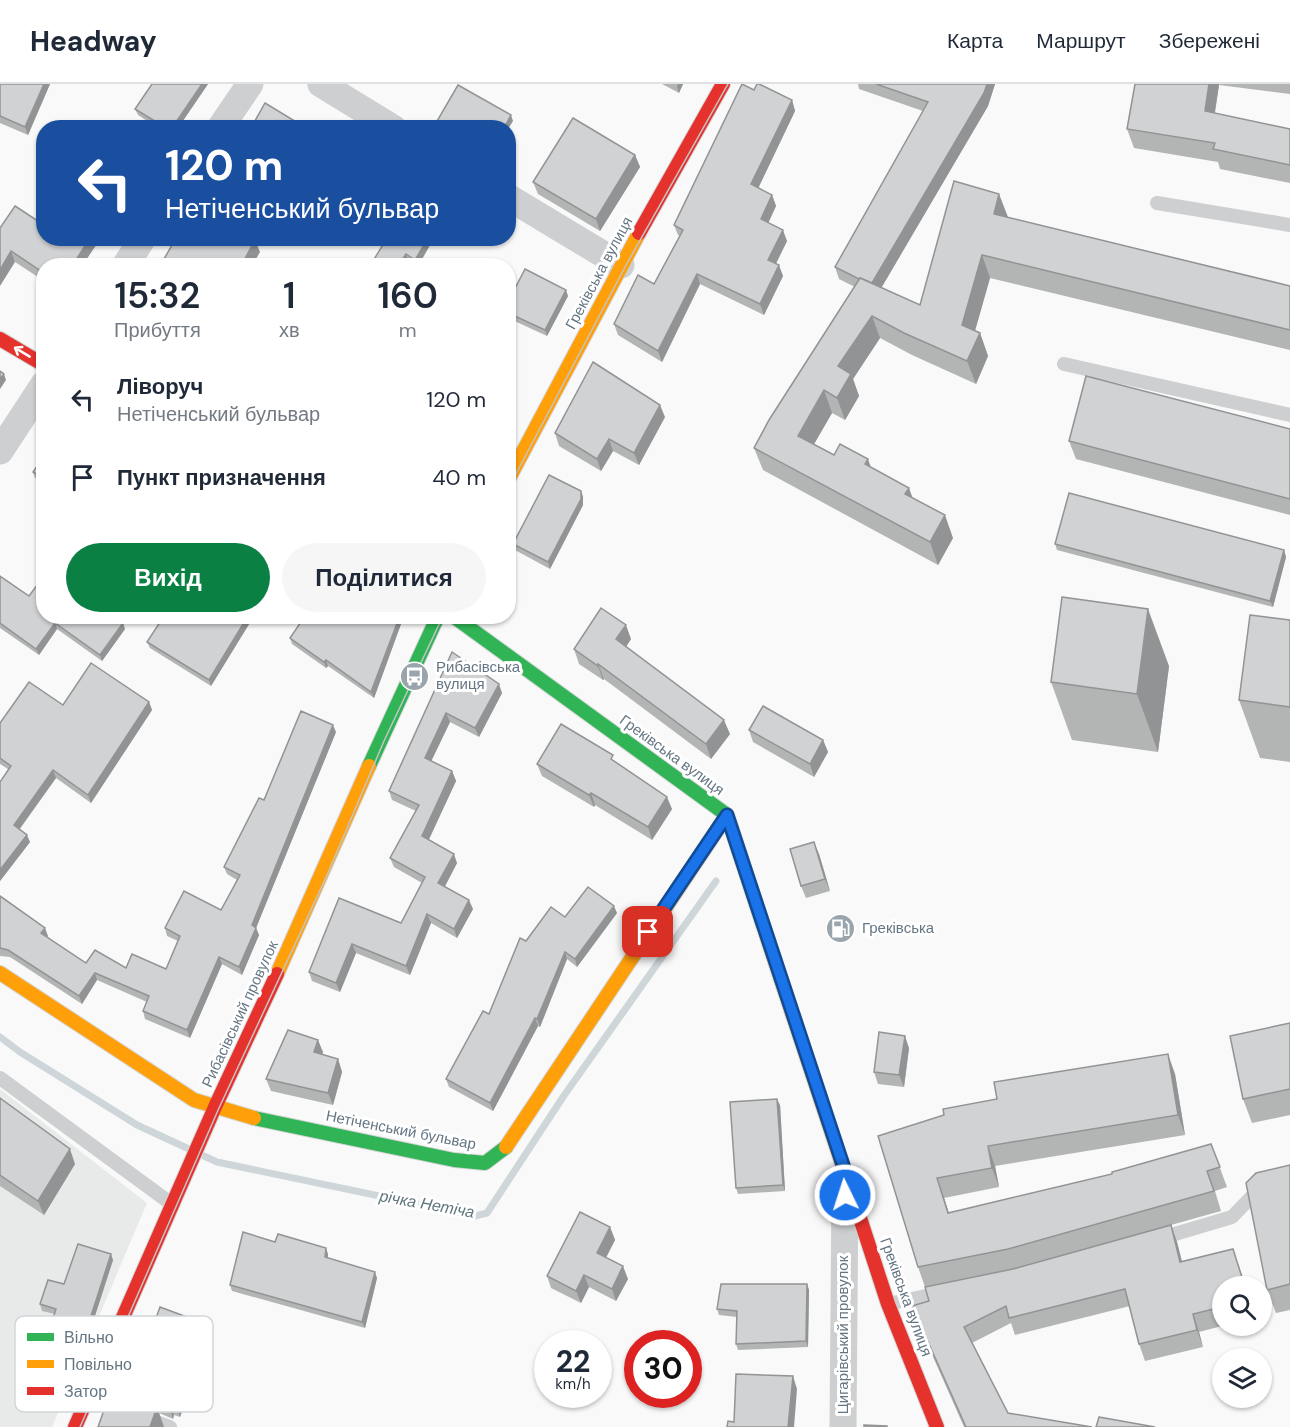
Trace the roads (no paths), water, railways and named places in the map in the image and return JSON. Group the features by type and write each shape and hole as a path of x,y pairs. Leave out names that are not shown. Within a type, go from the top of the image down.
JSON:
{"street":[{"path":"225,120 250,84"},
{"path":"321,84 380,120"},
{"name":"Греківська вулиця","path":"516,465 621,265 723,84"},
{"path":"516,202 621,265"},
{"path":"0,339 36,360"},
{"path":"0,451 36,396"},
{"name":"Рибасівський провулок","path":"124,1316 215,1107 283,962 434,624"},
{"name":"Греківська вулиця","path":"464,624 727,815 888,1304 937,1427"},
{"name":"Нетіченський бульвар","path":"0,973 194,1100 236,1114 442,1158 484,1162 505,1148 727,815"},
{"name":"Цигарівський провулок","path":"843,1427 845,1171"},
{"name":"Рибасівський провулок","path":"75,1427 82,1412"}],"lane":[{"path":"1157,203 1290,225"},
{"path":"1064,364 1290,415"},
{"path":"0,1078 173,1205"},
{"path":"1142,1243 1232,1217 1263,1185 1290,1177"},
{"path":"888,1304 958,1289"},
{"path":"136,1415 170,1427"}],"waterway":[{"name":"річка Нетіча","path":"204,1156 217,1162 475,1216 487,1213 563,1097 716,881"},
{"name":"річка Нетіча","path":"0,1037 20,1052 137,1125 189,1149"}],"tram line":[{"path":"516,474 625,267 728,84"},
{"path":"128,1316 219,1108 328,873 384,741 439,624"},
{"path":"80,1427 87,1412"}],"place":[{"name":"Рибасівська вулиця","path":"415,676"},
{"name":"Греківська","path":"841,928"}]}
